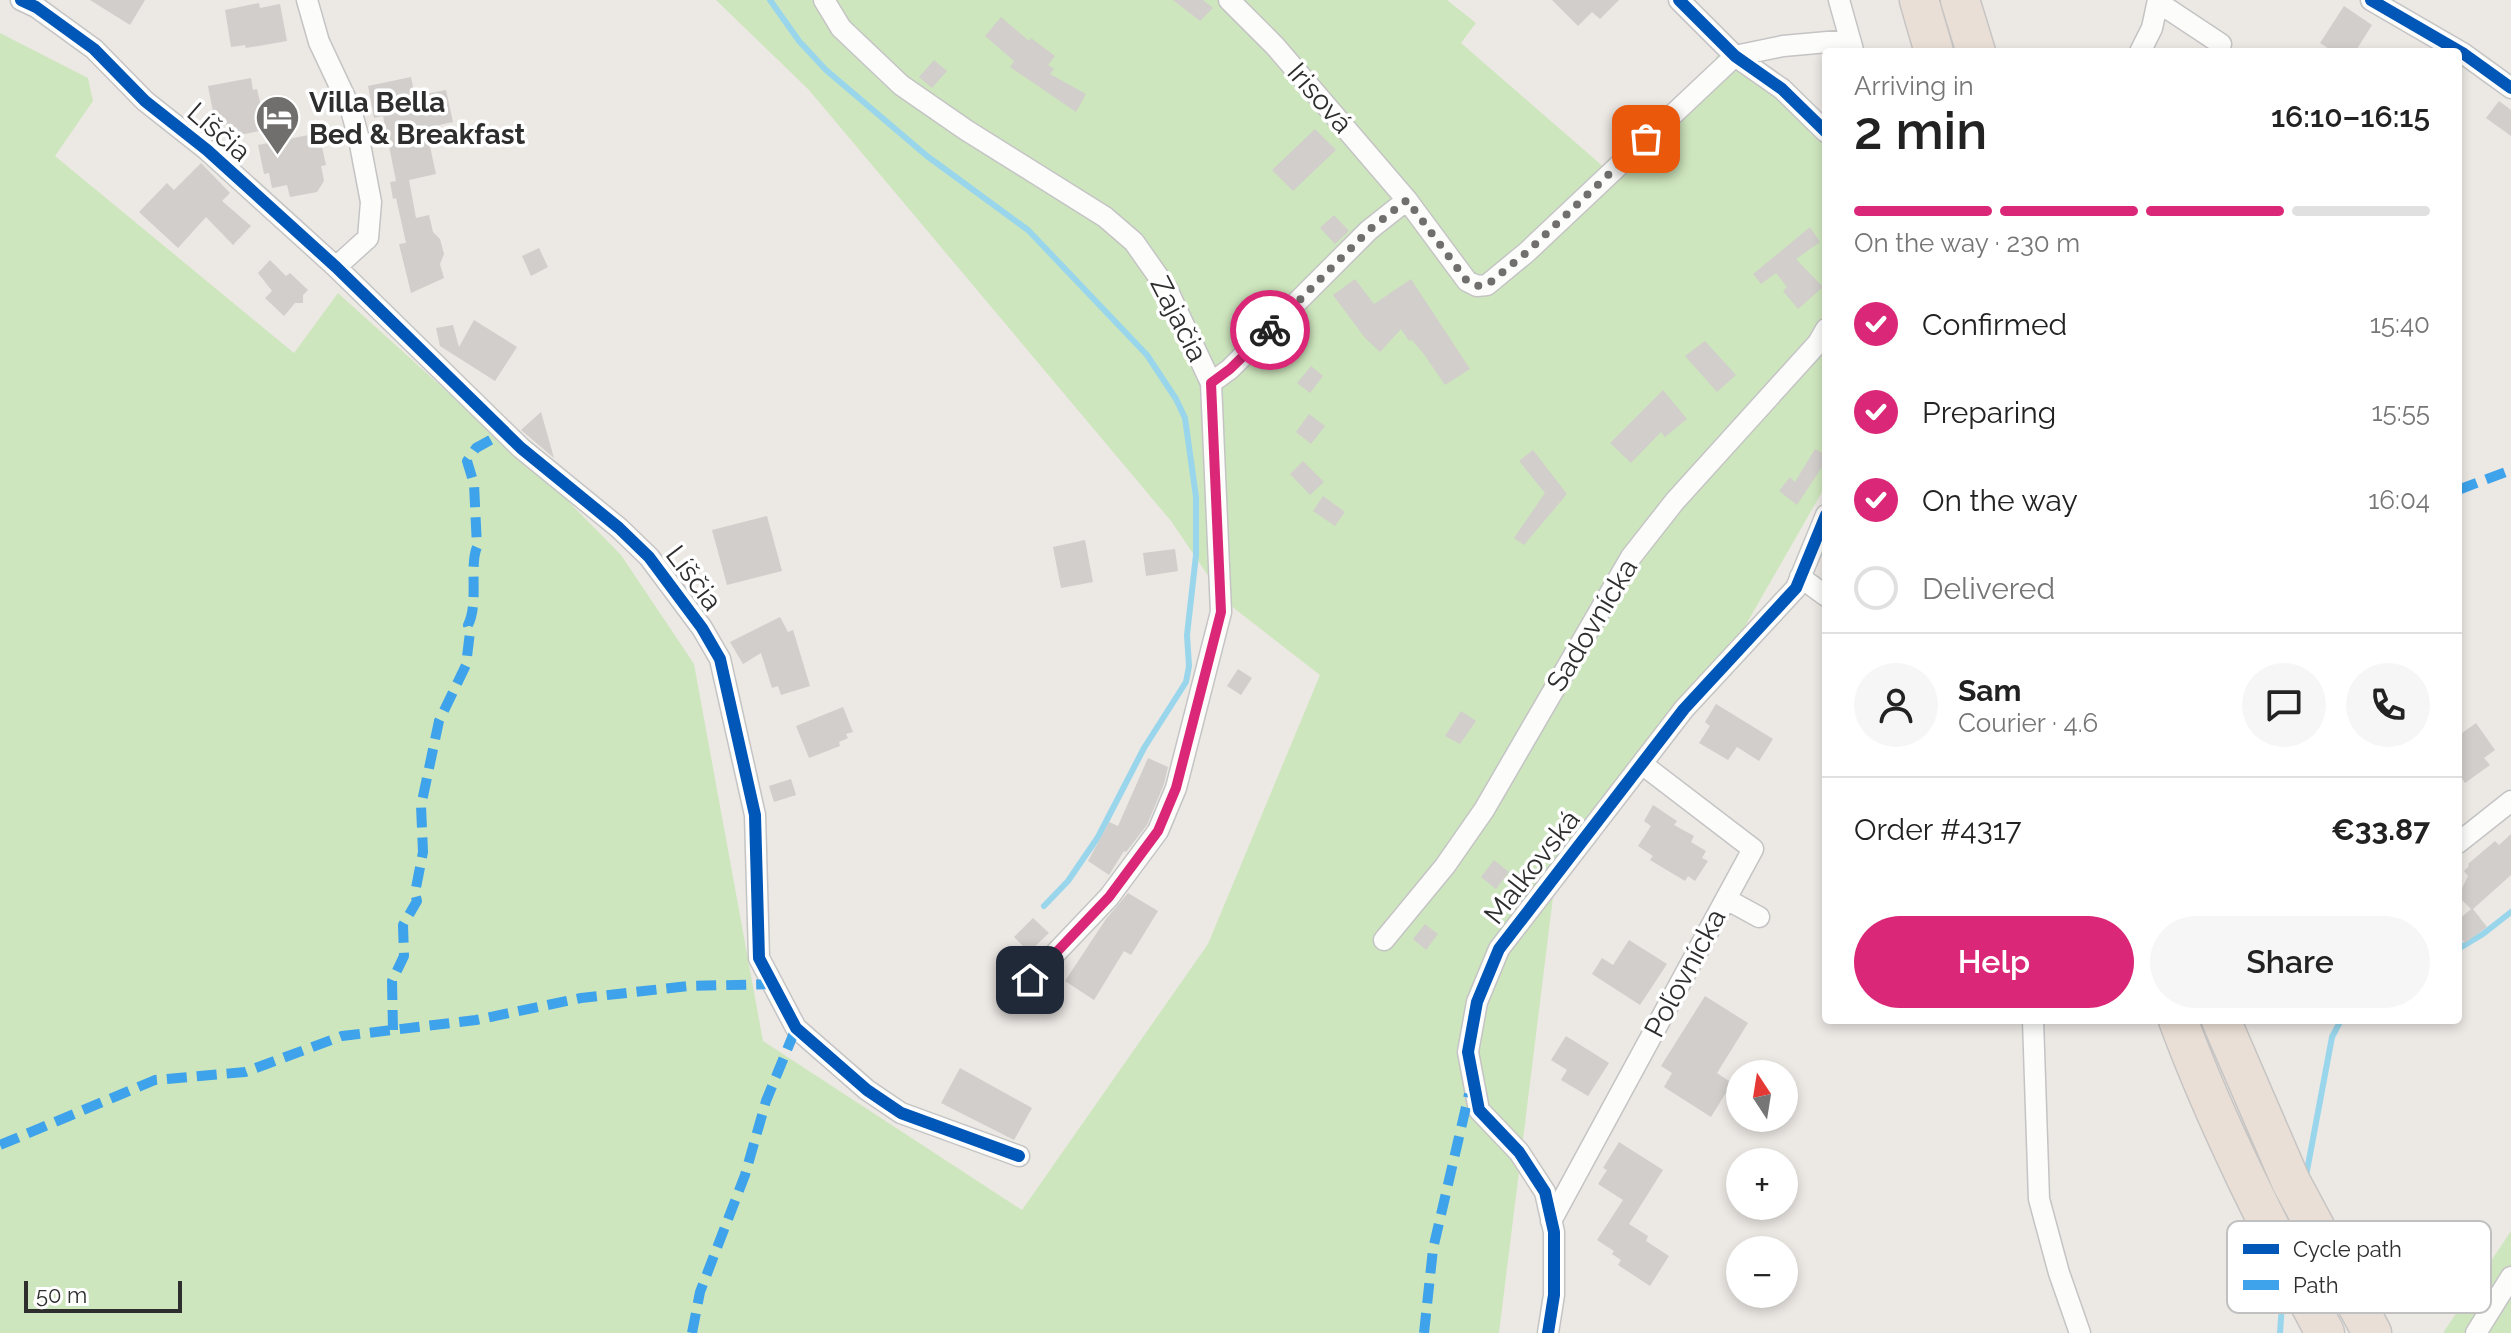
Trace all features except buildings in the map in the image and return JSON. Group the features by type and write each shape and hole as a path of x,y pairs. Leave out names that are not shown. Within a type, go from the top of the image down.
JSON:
{"highway":[{"path":"1919,0 1933,48"},
{"path":"1960,0 1975,48"},
{"path":"2180,1024 2222,1127 2266,1221"},
{"path":"2223,1024 2291,1182 2312,1221"},
{"path":"2314,1313 2325,1333"},
{"path":"2361,1313 2372,1333"}],"street":[{"name":"Líščia","path":"21,0 36,7 94,49 145,101 207,150 336,267 521,448 619,528 649,557 702,628 720,659 755,815 759,958 796,1028 867,1090 901,1113 1019,1156"},
{"path":"307,0 319,42 351,110 371,202 368,238 336,267"},
{"name":"Zajačia","path":"824,0 841,28 901,85 966,130 1105,217 1134,242 1167,289 1211,383 1221,612 1176,788 1158,831 1109,897 1030,980"},
{"name":"Irisová","path":"1229,0 1275,46 1407,200 1467,281 1477,286 1487,285 1527,252 1735,56"},
{"path":"1679,0 1735,56 1782,89 1822,128"},
{"path":"1735,56 1783,46 1852,46 1839,0"},
{"path":"2371,0 2454,48"},
{"path":"2142,48 2152,28 2159,2 2221,44"},
{"path":"2462,53 2511,88"},
{"path":"1211,383 1230,369 1369,230 1407,200"},
{"name":"Sadovnícka","path":"1384,940 1445,866 1484,810 1631,557 1675,501 1822,336"},
{"name":"Malkovská","path":"1548,1333 1554,1295 1551,1221 1545,1192 1519,1152 1479,1110 1468,1052 1477,1002 1499,949 1684,709 1796,588 1822,526"},
{"path":"1800,577 1822,593"},
{"name":"Poľovnícka","path":"1551,1221 1753,849 1642,764"},
{"path":"2462,840 2511,801"},
{"path":"1726,899 1759,917"},
{"path":"2033,1024 2039,1199 2059,1273 2080,1333"},
{"path":"2491,1309 2511,1277"},
{"path":"2476,1333 2488,1313"}],"green space":[{"path":"716,0 1447,0 1476,23 1461,43 1606,169 1707,75 1719,52 1806,109 1822,135 1822,492 1744,628 1558,857 1499,1333 0,1333 0,33 88,78 93,101 55,156 294,353 338,293 566,499 621,555 694,664 763,1041 1022,1210 1208,944 1320,675 1226,602 1171,521 809,90"},
{"path":"2511,1231 2511,1333 2443,1333 2456,1313 2491,1313 2491,1261"}],"waterway":[{"path":"770,0 799,41 826,70 927,156 1028,230 1147,355 1185,418 1196,497 1196,555 1187,635 1189,666 1186,682 1144,748 1098,837 1068,881 1044,906"},
{"path":"2462,947 2511,912"},
{"path":"2306,1176 2332,1037 2339,1024"},
{"path":"2280,1333 2281,1313"}],"marked path":[{"path":"393,1030 392,981 404,956 403,925 417,901 415,893 423,852 421,806 439,721 466,665 477,547 474,484 467,461 476,448 505,432"},
{"path":"2462,488 2511,470"},
{"path":"0,1145 155,1080 245,1072 342,1036 476,1020 581,998 689,986 774,984"},
{"path":"692,1333 700,1292 745,1175 766,1101 796,1028"},
{"path":"1424,1333 1433,1249 1469,1094"}],"cycle path":[{"path":"21,0 36,7 94,49 145,101 207,150 336,267 521,448 619,528 649,557 702,628 720,659 755,815 759,958 796,1028 867,1090 901,1113 1019,1156"},
{"path":"1679,0 1735,56 1782,89 1822,128"},
{"path":"2371,0 2454,48"},
{"path":"2462,53 2511,88"},
{"path":"1548,1333 1554,1295 1554,1232 1545,1192 1519,1152 1479,1110 1468,1052 1477,1002 1499,949 1684,709 1796,588 1822,525"}],"way so far":[{"path":"1270,330 1369,230 1407,200 1467,281 1477,286 1487,285 1527,252 1646,139"}],"place":[{"name":"Villa Bella Bed & Breakfast","path":"278,157"}],"route":[{"path":"1030,980 1109,897 1158,831 1176,788 1221,612 1211,383 1270,330"}]}
